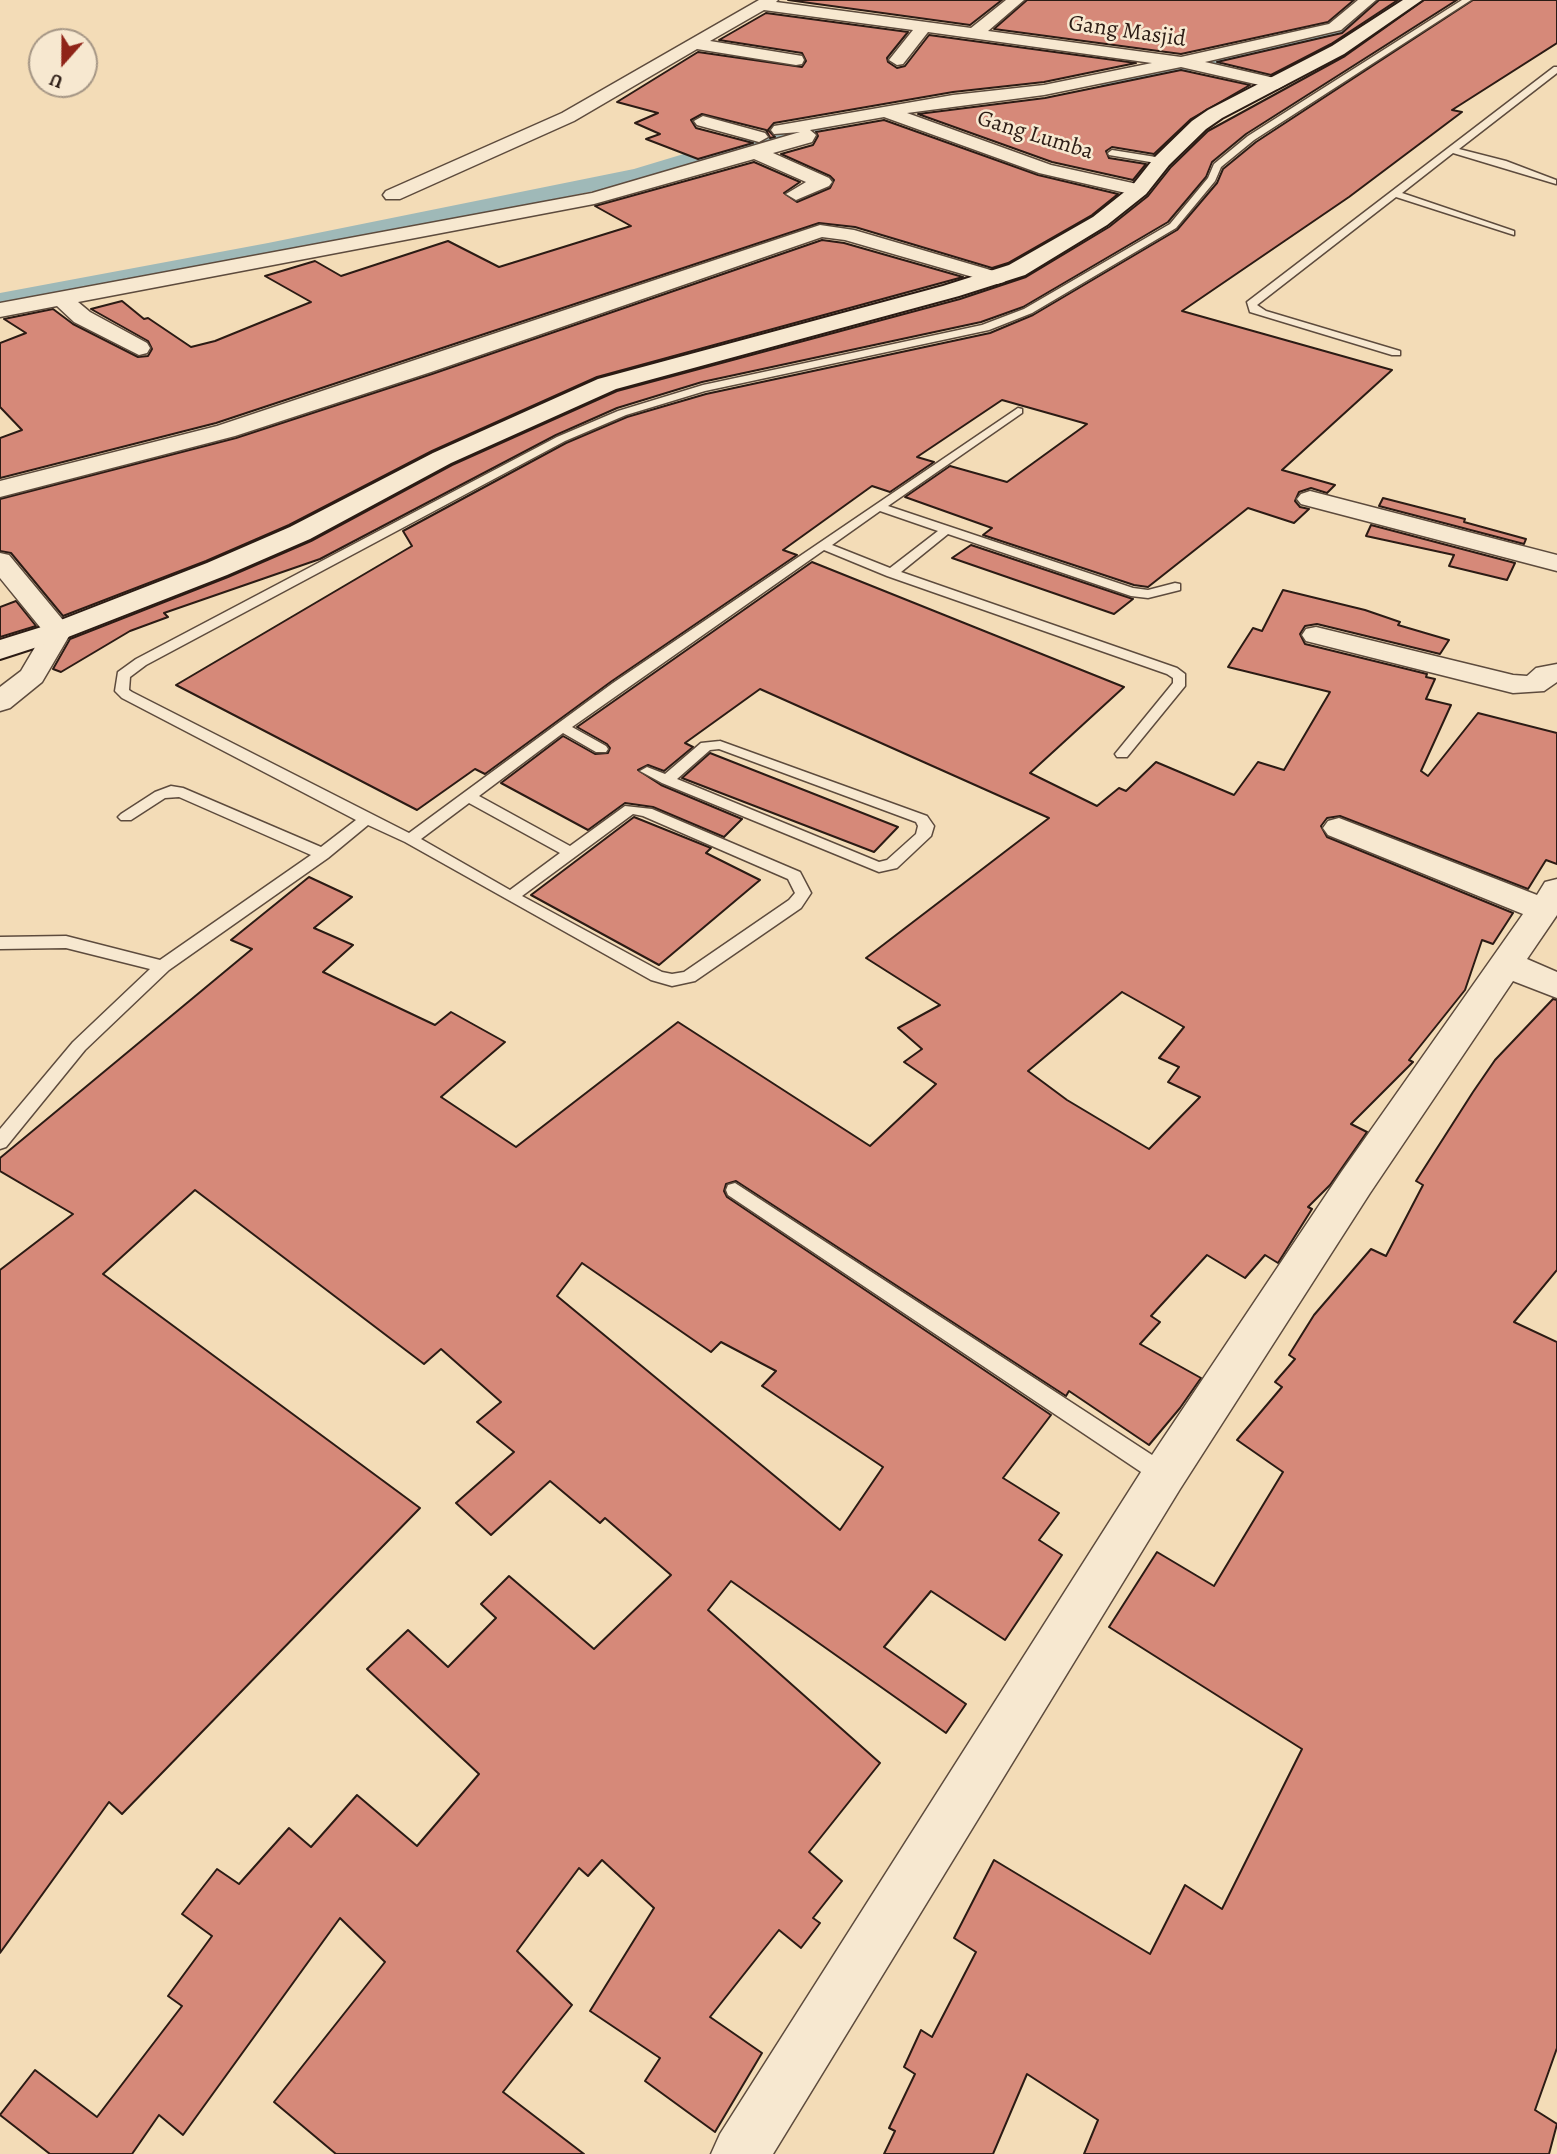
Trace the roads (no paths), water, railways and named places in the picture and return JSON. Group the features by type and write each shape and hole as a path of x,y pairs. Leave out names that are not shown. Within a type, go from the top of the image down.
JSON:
{"street":[{"path":"975,33 1016,0"},
{"path":"856,127 953,100 1044,90 1186,63 1335,27 1371,10 1414,0"},
{"path":"393,195 568,117 766,3"},
{"name":"Gang Masjid","path":"766,3 1186,63 1277,85"},
{"path":"0,650 58,631 217,569 300,533 442,458 607,384 997,278 1062,246 1100,221 1139,190 1162,161 1199,125 1338,50 1371,10"},
{"path":"897,60 924,27"},
{"path":"695,44 796,60"},
{"path":"697,156 806,138 795,130 958,109"},
{"name":"Gang Lumba","path":"897,116 1046,169 1139,190"},
{"path":"703,121 757,144 822,182 796,194 775,195"},
{"path":"0,310 594,198 757,144"},
{"path":"796,194 829,216 997,278"},
{"path":"0,489 226,431 423,367 810,233 829,216"},
{"path":"62,299 82,317 139,348"},
{"path":"1311,499 1557,564"},
{"path":"0,561 58,631"},
{"path":"0,702 32,676 58,631"},
{"path":"1316,635 1513,684 1534,685 1546,674 1557,673"},
{"path":"740,2154 1164,1475 1356,1182 1550,900 1339,828"},
{"path":"1506,964 1557,986"}],"lane":[{"path":"511,897 630,809 639,809 794,876 803,894 795,904 689,977 672,980 657,976 511,897 410,839 366,820 127,695 122,691 123,676 141,662 561,439 622,413 703,388 985,328 1028,311 1174,226 1212,179 1217,166 1251,138 1467,0"},
{"path":"1396,352 1262,313 1251,307 1255,300 1557,69"},
{"path":"1453,149 1503,163 1553,182"},
{"path":"1112,153 1162,161"},
{"path":"1396,194 1511,233"},
{"path":"410,839 562,727 1018,411"},
{"path":"880,508 1131,592 1148,594 1175,587"},
{"path":"891,573 946,530"},
{"path":"824,546 891,573 1172,671 1180,677 1180,683 1122,754"},
{"path":"562,727 601,749"},
{"path":"647,771 667,780 879,867 892,864 923,836 926,826 922,819 720,745 706,746 667,780"},
{"path":"126,817 160,795 170,791 183,793 323,854"},
{"path":"468,796 571,853"},
{"path":"0,1142 79,1046 163,966 323,854 366,820"},
{"path":"0,943 66,942 163,966"},
{"path":"735,1190 1164,1475"}],"waterway":[{"path":"1105,82 1200,63 1335,30 1391,0"},
{"path":"0,300 268,250 639,175 727,147 830,122"}]}
